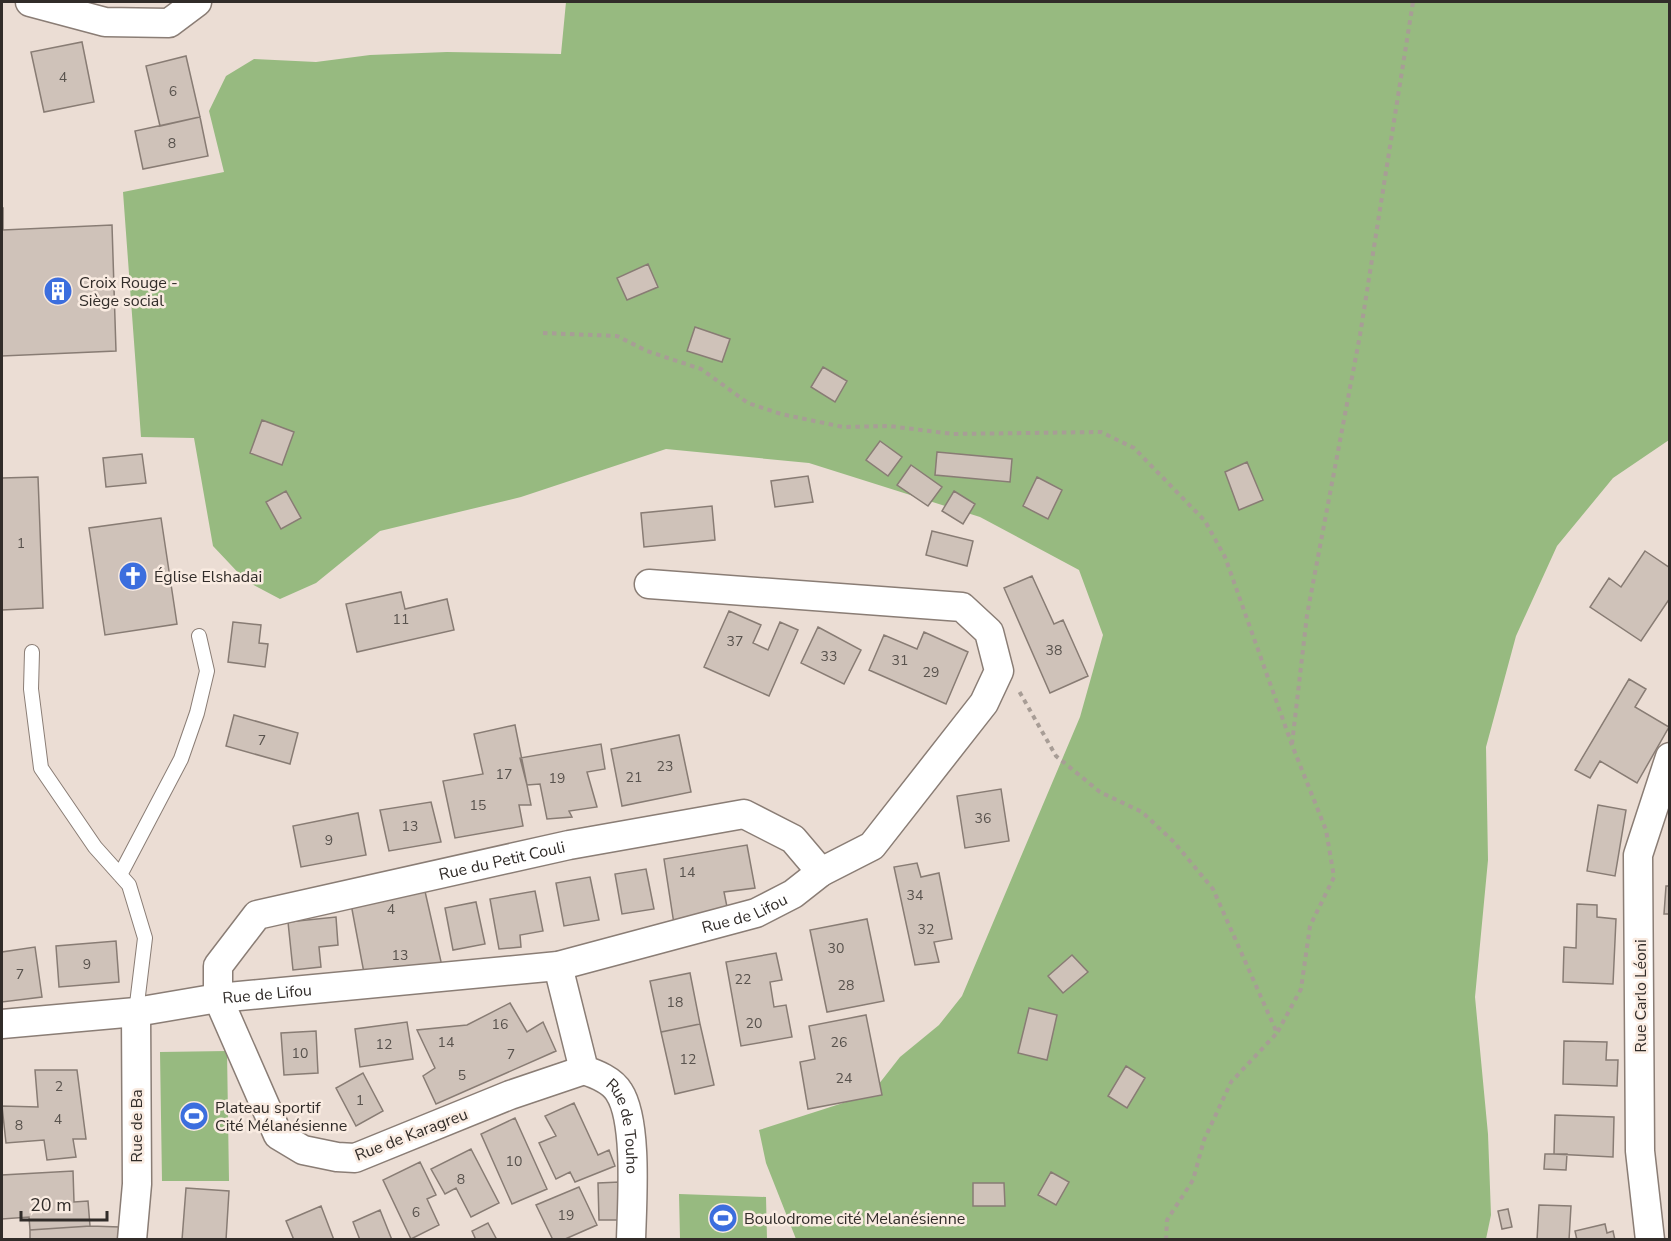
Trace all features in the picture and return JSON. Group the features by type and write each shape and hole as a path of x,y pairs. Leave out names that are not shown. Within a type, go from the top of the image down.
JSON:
{"street":[{"path":"30,2 105,22 169,23 197,2"},
{"path":"649,584 962,607 989,632 999,671"},
{"name":"Rue de Lifou","path":"2,1024 136,1012 218,998 558,966 756,913 793,894 821,872 872,846 984,703 999,671"},
{"name":"Rue Carlo Léoni","path":"1650,1239 1640,1151 1638,855 1670,757"},
{"name":"Rue du Petit Couli","path":"218,998 218,966 257,915 569,845 744,814 793,839 821,872"},
{"name":"Rue de Touho","path":"558,966 584,1070 601,1076 619,1091 630,1124 632,1239"},
{"name":"Rue de Karagreu","path":"218,998 278,1135 303,1150 337,1157 355,1158 510,1095 584,1070"},
{"name":"Rue de Ba","path":"132,1239 137,1184 136,1012"}],"lane":[{"path":"120,875 181,759 197,713 207,671 200,636"},
{"path":"32,652 32,689 41,768 95,847 129,885 145,938 136,1012"}],"path":[{"path":"1292,745 1306,615 1360,335 1413,2"},
{"path":"543,333 617,336 647,351 701,369 748,403 781,414 843,427 889,426 953,434 1101,432 1134,448 1205,521 1225,557 1292,745 1326,830 1334,877 1310,926 1301,989 1277,1033 1231,1082 1204,1140 1193,1180 1167,1220 1166,1239"},
{"path":"999,671 1023,694 1056,756 1100,792 1142,812 1174,842 1213,890 1277,1033"}],"green space":[{"path":"566,2 1669,2 1669,440 1613,478 1557,546 1516,636 1486,747 1488,860 1475,997 1488,1134 1491,1215 1486,1239 796,1239 766,1163 759,1130 871,1094 900,1057 939,1025 962,996 1080,717 1103,635 1079,570 980,517 809,463 666,449 521,497 380,531 316,583 280,599 246,581 213,546 194,438 141,437 123,192 224,172 209,111 226,76 254,59 316,62 370,55 447,52 561,54"},
{"name":"Plateau sportif Cité Mélanésienne","path":"227,1051 229,1181 162,1181 160,1052"},
{"name":"Boulodrome cité Melanésienne","path":"679,1194 766,1197 767,1239 680,1239"}],"building":[{"path":"82,42 94,102 44,112 31,52"},
{"path":"186,56 200,117 160,126 146,66"},
{"path":"200,117 208,156 143,169 135,131"},
{"name":"Croix Rouge - Siège social","path":"2,208 3,230 112,225 116,351 2,356"},
{"path":"648,264 658,287 627,300 617,278"},
{"path":"695,327 730,339 722,362 687,351"},
{"path":"823,367 847,381 835,402 811,387"},
{"path":"262,420 294,432 282,465 250,453"},
{"path":"880,441 902,457 888,476 866,460"},
{"path":"937,452 1012,459 1010,482 935,475"},
{"path":"142,454 146,483 106,487 103,458"},
{"path":"1247,462 1263,500 1239,510 1225,472"},
{"path":"911,465 942,487 928,506 897,485"},
{"path":"808,476 813,502 775,507 771,481"},
{"path":"38,477 43,608 2,610 2,478"},
{"path":"1037,477 1062,490 1048,519 1023,506"},
{"path":"286,491 301,518 281,529 266,502"},
{"path":"954,491 975,504 963,524 942,511"},
{"path":"712,506 715,540 644,547 641,513"},
{"name":"Église Elshadai","path":"161,518 177,624 105,635 89,528"},
{"path":"932,531 973,541 967,566 926,555"},
{"path":"1645,551 1670,568 1670,598 1641,641 1590,607 1609,578 1621,587"},
{"path":"1032,576 1054,624 1063,620 1088,676 1050,693 1004,588"},
{"path":"401,592 405,609 447,599 454,630 357,652 346,604"},
{"path":"729,611 761,625 753,643 768,650 780,622 798,630 769,696 704,667"},
{"path":"233,622 261,625 259,643 268,644 265,667 228,662"},
{"path":"818,627 861,650 844,684 801,663"},
{"path":"924,632 968,652 946,704 869,670 884,635 917,649"},
{"path":"1629,679 1646,689 1635,707 1669,727 1637,783 1600,761 1590,778 1575,770"},
{"path":"234,715 298,733 290,764 226,746"},
{"path":"515,725 531,805 519,805 523,826 455,838 443,781 483,774 474,734"},
{"path":"679,735 691,792 622,806 611,749"},
{"path":"601,744 605,769 587,772 597,807 569,811 572,817 547,819 540,784 527,785 520,758"},
{"path":"1001,789 1009,841 965,848 957,796"},
{"path":"431,802 441,842 389,851 380,810"},
{"path":"1598,805 1626,810 1615,876 1587,871"},
{"path":"358,813 366,855 301,867 293,826"},
{"path":"747,845 755,888 724,892 728,912 674,924 664,859"},
{"path":"917,863 921,877 939,873 952,939 934,942 939,962 915,965 894,867"},
{"path":"646,869 654,909 622,914 615,874"},
{"path":"590,877 599,920 564,926 556,883"},
{"path":"1666,886 1670,886 1670,914 1664,914"},
{"path":"424,887 442,966 364,973 351,904"},
{"path":"535,891 543,931 520,935 521,947 499,949 490,899"},
{"path":"476,902 485,944 453,950 445,908"},
{"path":"1577,904 1597,905 1597,917 1616,919 1613,984 1563,982 1564,947 1576,948"},
{"path":"336,917 338,945 319,947 321,967 293,970 288,922"},
{"path":"867,919 884,1001 827,1012 810,930"},
{"path":"116,941 119,982 59,987 56,946"},
{"path":"35,947 42,997 2,1002 2,952"},
{"path":"776,953 782,980 770,982 774,1007 786,1005 792,1037 741,1046 726,962"},
{"path":"1072,955 1088,972 1063,993 1048,976"},
{"path":"690,973 700,1024 661,1032 650,981"},
{"path":"510,1003 527,1032 543,1022 556,1051 436,1104 423,1076 435,1068 417,1030 467,1025"},
{"path":"1029,1008 1057,1015 1047,1060 1018,1053"},
{"path":"866,1015 882,1095 808,1109 800,1062 815,1059 809,1026"},
{"path":"407,1022 413,1059 360,1067 355,1029"},
{"path":"700,1024 714,1085 675,1094 661,1032"},
{"path":"316,1031 318,1073 284,1075 281,1033"},
{"path":"1564,1041 1607,1042 1606,1060 1618,1060 1617,1086 1563,1084"},
{"path":"1126,1066 1145,1078 1127,1108 1108,1096"},
{"path":"35,1070 77,1070 86,1139 73,1139 76,1157 47,1160 44,1140 6,1143 2,1106 38,1107"},
{"path":"363,1073 383,1111 356,1126 336,1088"},
{"path":"574,1103 598,1155 609,1150 615,1166 575,1182 570,1172 556,1179 539,1143 556,1136 545,1116"},
{"path":"1555,1115 1614,1117 1613,1157 1554,1154"},
{"path":"515,1118 547,1189 512,1204 481,1134"},
{"path":"471,1149 499,1203 471,1217 456,1188 445,1194 431,1169"},
{"path":"1545,1154 1567,1154 1566,1170 1544,1169"},
{"path":"420,1162 436,1195 427,1199 439,1225 411,1239 383,1180"},
{"path":"73,1171 74,1202 88,1201 90,1226 30,1230 29,1217 2,1219 2,1175"},
{"path":"1051,1172 1069,1182 1056,1205 1038,1195"},
{"path":"620,1182 621,1220 599,1220 598,1183"},
{"path":"973,1183 1004,1183 1005,1206 973,1206"},
{"path":"579,1187 597,1225 563,1240 553,1240 536,1205"},
{"path":"186,1188 229,1191 226,1240 182,1240"},
{"path":"1539,1205 1571,1206 1569,1240 1537,1240"},
{"path":"321,1206 334,1240 294,1240 286,1221"},
{"path":"1508,1209 1512,1227 1502,1229 1498,1211"},
{"path":"380,1210 392,1240 360,1240 353,1222"},
{"path":"488,1223 497,1240 476,1240 472,1231"},
{"path":"1605,1224 1607,1233 1613,1231 1615,1240 1577,1240 1575,1231"},
{"path":"90,1226 120,1227 121,1240 30,1240 30,1230"}],"place":[{"name":"Croix Rouge - Siège social","path":"58,291"},
{"name":"Église Elshadai","path":"133,576"},
{"name":"Plateau sportif Cité Mélanésienne","path":"194,1116"},
{"name":"Boulodrome cité Melanésienne","path":"723,1218"}]}
